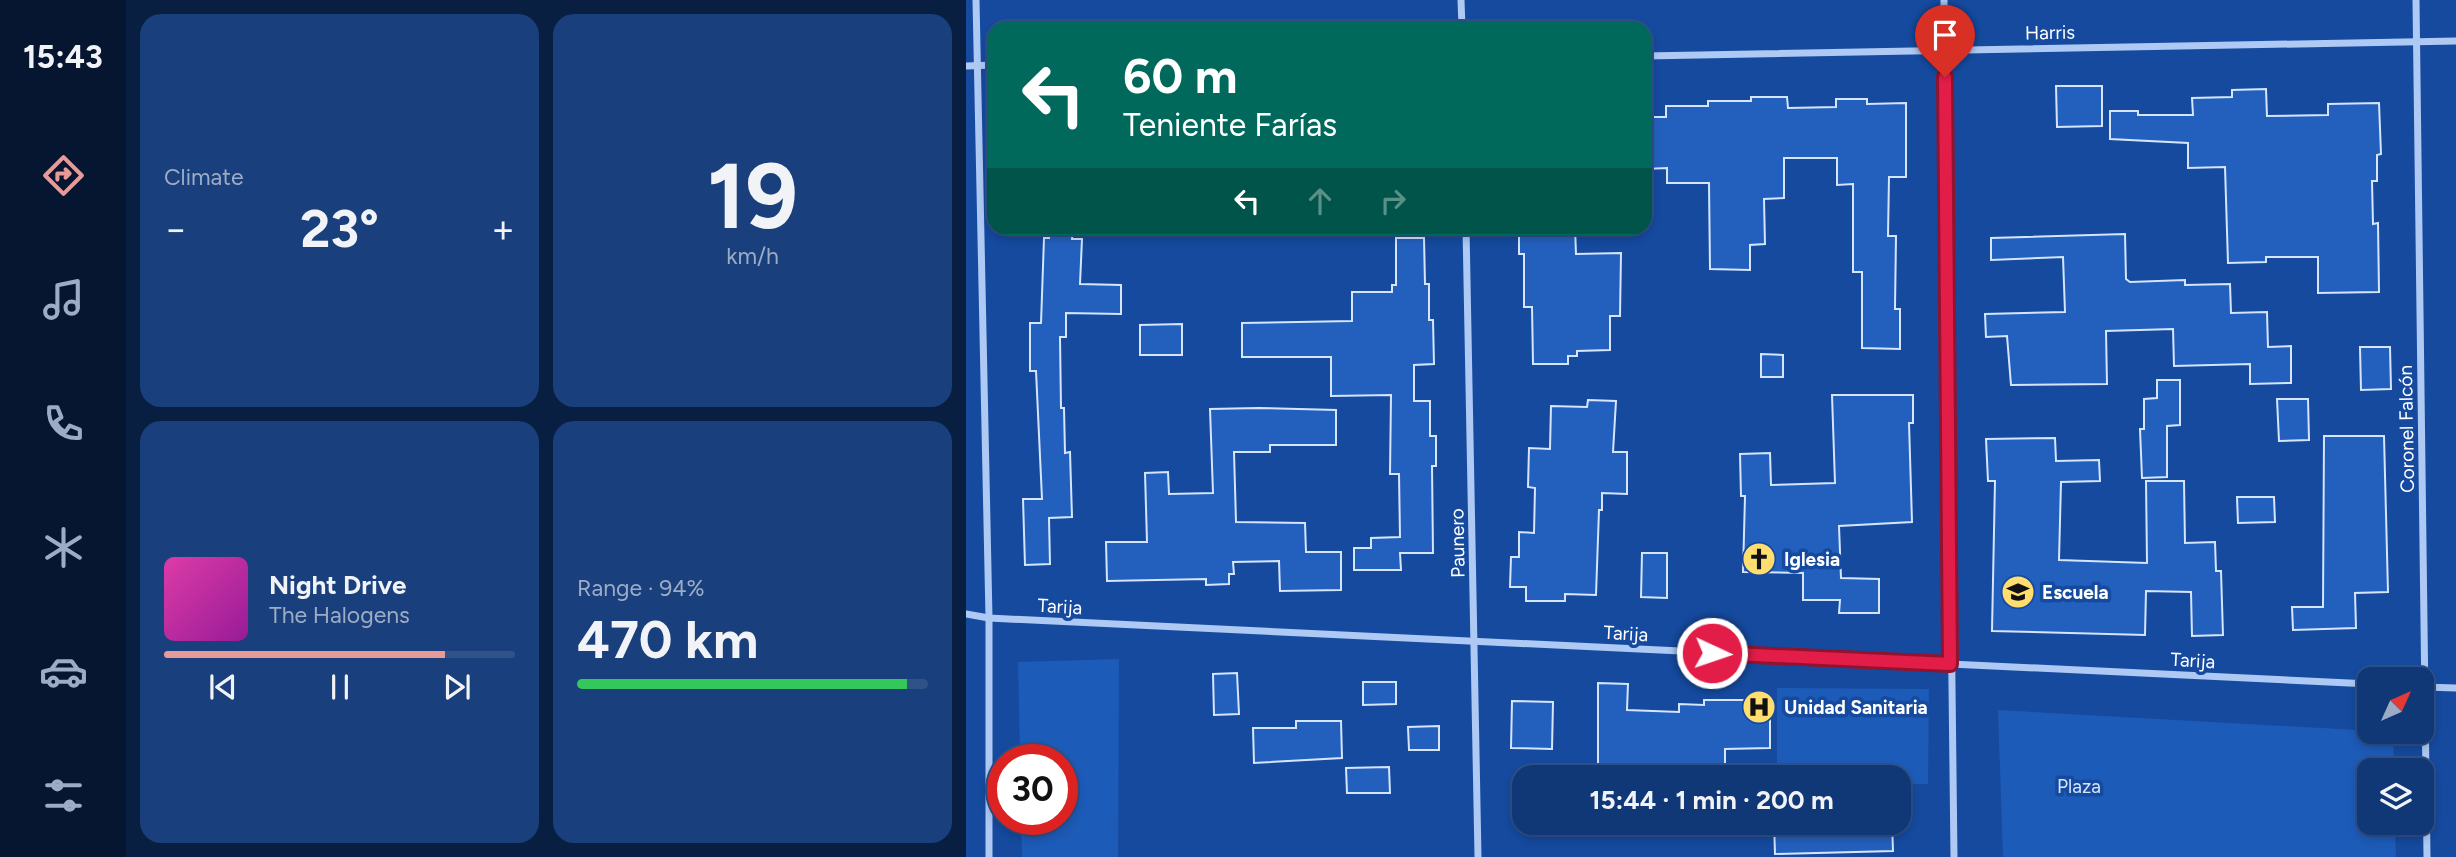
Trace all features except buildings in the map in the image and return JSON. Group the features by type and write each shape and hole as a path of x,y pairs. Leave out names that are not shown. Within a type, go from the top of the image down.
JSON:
{"street":[{"path":"976,0 989,618 989,857"},
{"path":"1461,0 1462,21"},
{"path":"1944,0 1954,857"},
{"name":"Coronel Falcón","path":"2416,0 2424,667"},
{"name":"Harris","path":"1652,55 2456,41"},
{"path":"966,65 987,65"},
{"name":"Paunero","path":"1466,235 1478,857"},
{"name":"Tarija","path":"966,614 989,618 2357,683"},
{"path":"2434,687 2456,688"},
{"name":"Coronel Falcón","path":"2425,744 2427,857"}],"green space":[{"path":"1119,659 1118,857 1022,857 1021,835 1078,835 1078,744 1020,744 1018,662"},
{"path":"1777,688 1929,689 1928,784 1911,784 1911,765 1777,765"},
{"name":"Plaza","path":"1998,710 2357,730 2357,744 2393,744 2394,758 2357,758 2357,835 2395,835 2396,857 2003,857"}],"place":[{"name":"Iglesia","path":"1759,559"},
{"name":"Escuela","path":"2018,592"},
{"name":"Unidad Sanitaria","path":"1759,707"}],"route":[{"path":"1712,653 1950,664 1945,77"}]}
